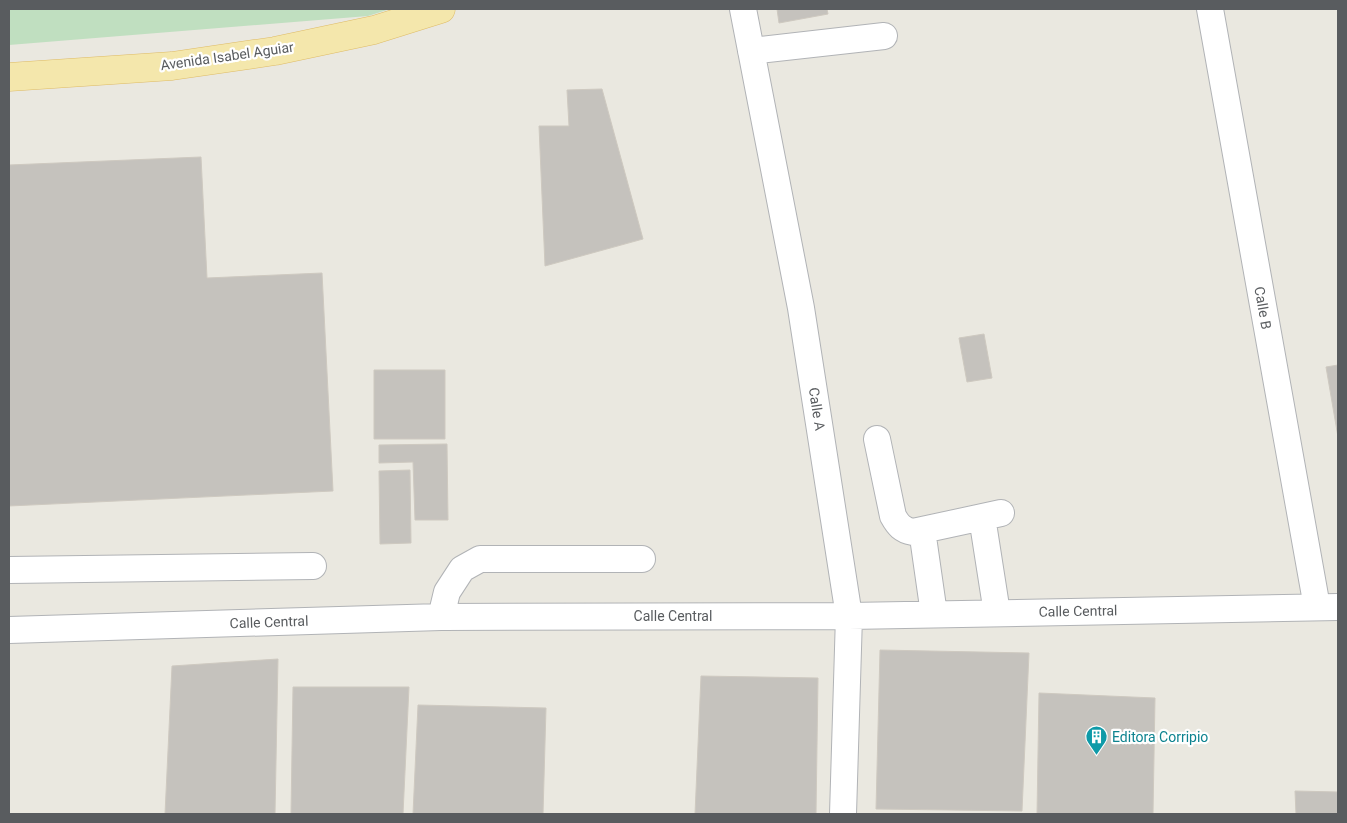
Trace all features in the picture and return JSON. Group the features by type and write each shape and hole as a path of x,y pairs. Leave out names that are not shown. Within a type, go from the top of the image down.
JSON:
{"main road":[{"name":"Avenida Isabel Aguiar","path":"9,78 172,66 275,51 374,30 441,9"}],"street":[{"name":"Calle A","path":"743,9 801,308 849,616 843,814"},
{"name":"Calle B","path":"1210,9 1328,607"},
{"path":"751,50 884,36"},
{"path":"877,438 893,516 898,525 904,530 913,532 991,515 997,613"},
{"path":"922,530 934,614"},
{"path":"441,617 447,592 462,569 480,559 642,559"},
{"path":"9,570 313,566"},
{"name":"Calle Central","path":"9,630 441,617 849,616 1328,607"}],"green space":[{"path":"9,9 390,9 368,16 9,45"}],"building":[{"path":"777,9 827,9 828,14 779,23"},
{"path":"602,89 643,239 545,266 539,126 569,126 567,90"},
{"path":"201,157 207,278 322,273 333,491 9,506 9,165"},
{"path":"984,334 992,378 967,382 959,338"},
{"path":"1338,365 1338,437 1326,367"},
{"path":"374,370 445,370 445,439 374,439"},
{"path":"447,444 448,520 415,520 413,462 379,463 379,445"},
{"path":"410,470 411,543 380,544 379,471"},
{"path":"880,650 1029,653 1022,811 876,809"},
{"path":"278,659 275,814 165,814 172,666"},
{"path":"701,676 818,678 816,814 695,814"},
{"path":"293,687 409,687 403,814 291,814"},
{"name":"Editora Corripio","path":"1039,693 1155,698 1153,814 1037,814"},
{"path":"418,705 546,708 543,814 413,814"},
{"path":"1295,791 1338,792 1338,814 1296,814"}],"place":[{"name":"Editora Corripio","path":"1096,756"}]}
